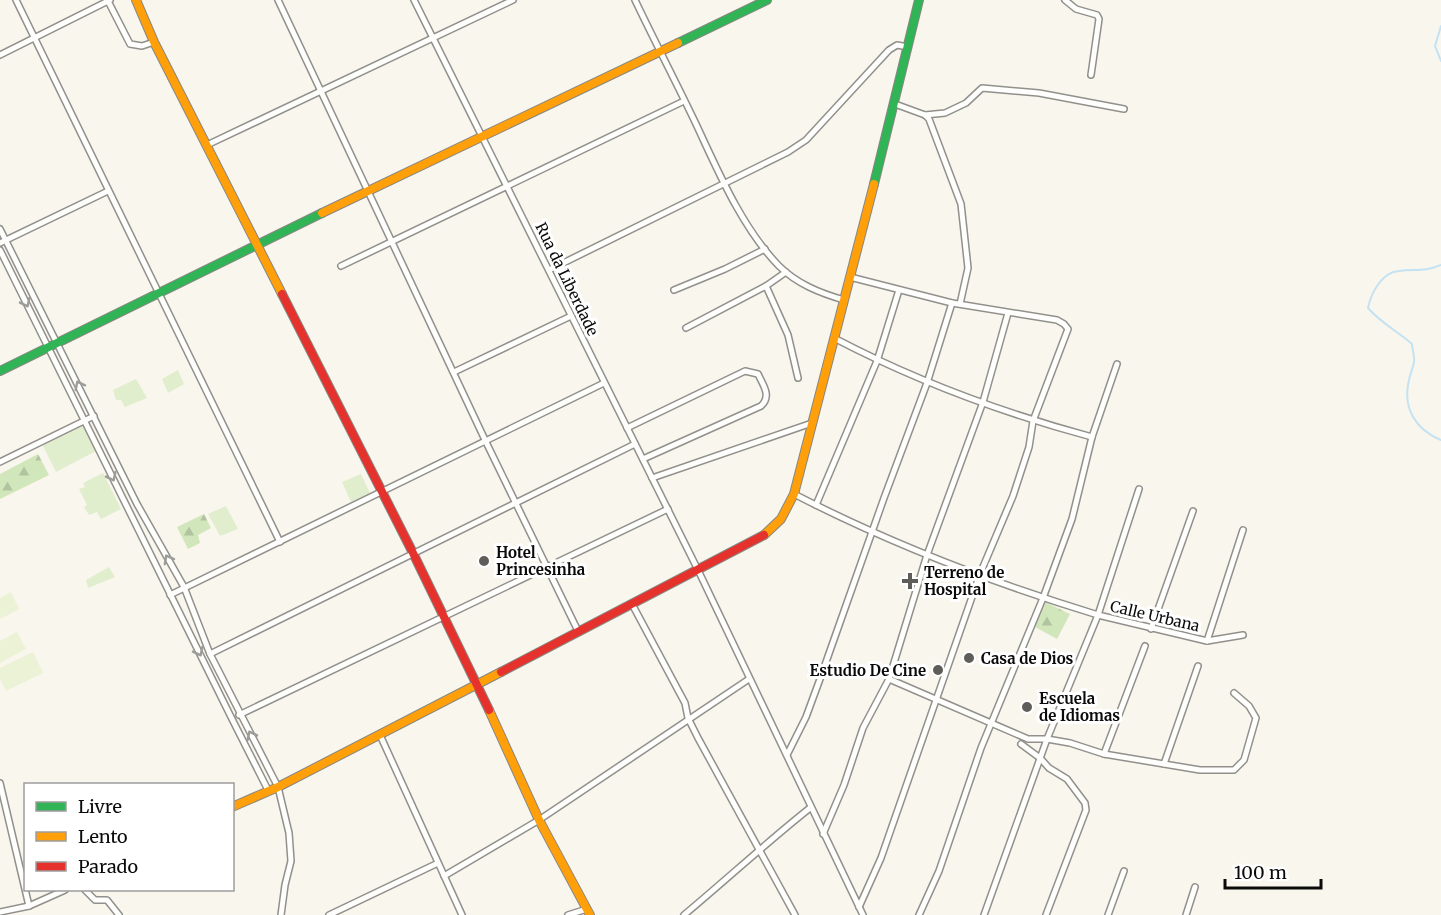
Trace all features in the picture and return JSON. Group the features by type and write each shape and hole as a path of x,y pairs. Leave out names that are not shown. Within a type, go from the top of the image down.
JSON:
{"street":[{"path":"16,0 280,542"},
{"path":"136,0 154,42 413,553 477,684 539,820 588,912 568,915"},
{"path":"278,0 486,442 578,631"},
{"name":"Rua da Liberdade","path":"414,0 698,570 748,679 863,915"},
{"path":"207,145 513,0"},
{"path":"635,0 724,184 765,249 795,279 816,291 844,300"},
{"path":"0,371 767,0"},
{"path":"234,806 268,790 278,790 578,631 760,538 785,516 794,494 920,0"},
{"path":"1065,0 1076,9 1097,15 1099,19 1090,75"},
{"path":"0,55 109,1 126,41 142,46 154,42"},
{"path":"549,270 788,152 806,140 889,50 897,45 908,47"},
{"path":"895,104 925,115 945,113 966,103 982,88 1039,93 1124,109"},
{"path":"341,266 684,100"},
{"path":"925,115 929,119 961,204 968,268 960,304"},
{"path":"3,242 108,191"},
{"path":"0,229 3,242 58,342 137,504 184,587 210,654 278,790 289,833 291,861 281,915"},
{"path":"674,291 765,249"},
{"path":"0,250 268,790"},
{"path":"686,328 766,286 786,272"},
{"path":"850,276 952,303 1057,320 1068,329 1033,422 1029,447 1013,496 980,574 881,858 859,908"},
{"path":"766,286 788,335 798,378"},
{"path":"816,505 877,361 899,290"},
{"path":"787,755 806,717 927,383 952,303"},
{"path":"823,834 844,785 863,728 889,679 927,555 983,402 1008,313"},
{"path":"454,372 572,316"},
{"path":"834,338 877,361 927,383 1033,422 1092,437"},
{"path":"919,915 939,871 965,792 1043,598 1072,519 1092,437 1117,364"},
{"path":"627,428 745,372 758,374 767,395 766,402 761,406 643,459"},
{"path":"170,595 604,383"},
{"path":"0,462 94,416"},
{"path":"652,478 812,423"},
{"path":"210,654 635,444"},
{"path":"984,915 1047,739 1098,615 1139,489"},
{"name":"Calle Urbana","path":"794,494 872,532 927,555 1043,598 1151,629 1207,641 1243,635"},
{"path":"232,719 668,509"},
{"path":"1151,629 1193,512"},
{"path":"1207,641 1243,530"},
{"path":"632,604 685,703 688,718 795,915"},
{"path":"1104,754 1145,646"},
{"path":"1164,764 1198,666"},
{"path":"444,876 539,820 748,679"},
{"path":"889,679 1028,739 1070,742 1104,754 1200,770 1234,770 1244,760 1256,718 1249,706 1234,693"},
{"path":"380,735 462,915"},
{"path":"1021,744 1049,768 1067,779 1085,803 1086,810 1046,915"},
{"path":"0,783 24,885"},
{"path":"684,915 810,808"},
{"path":"329,915 438,863"},
{"path":"1108,915 1124,872"},
{"path":"1186,915 1195,887"},
{"path":"25,891 29,906"},
{"path":"0,912 29,906 63,891"},
{"path":"86,891 95,900 107,900 119,915"}],"green space":[{"path":"178,370 184,384 168,393 162,379"},
{"path":"136,379 147,398 125,407 121,400 116,400 113,390"},
{"path":"84,422 98,450 56,472 42,444"},
{"path":"38,454 49,475 0,499 0,474"},
{"path":"103,473 121,509 101,519 97,512 89,515 79,489 85,487 83,483"},
{"path":"361,474 370,493 351,502 342,482"},
{"path":"226,506 238,529 220,536 208,514"},
{"path":"204,514 211,528 198,535 200,543 188,549 177,527"},
{"path":"109,567 115,577 88,588 86,580"},
{"path":"11,592 19,609 0,619 0,598"},
{"path":"1045,602 1070,614 1057,639 1035,627"},
{"path":"17,632 26,649 0,663 0,641"},
{"path":"33,652 43,673 6,691 0,679 0,668"}],"waterway":[{"path":"1441,26 1435,46 1441,61"},
{"path":"1441,265 1393,272 1387,275 1378,284 1368,308 1412,344 1414,362 1407,390 1409,409 1424,430 1441,440"}],"traffic: fast":[{"path":"678,43 767,0"},
{"path":"874,184 919,0"},
{"path":"0,371 322,213"}],"traffic: slow":[{"path":"136,0 154,42 282,294"},
{"path":"322,213 678,43"},
{"path":"764,535 781,519 794,494 874,184"},
{"path":"234,806 278,787 501,672"},
{"path":"489,710 539,820 590,915"}],"traffic: jam":[{"path":"282,294 413,553 489,710"},
{"path":"501,672 764,535"}],"place":[{"name":"Hotel Princesinha","path":"484,561"},
{"name":"Terreno de Hospital","path":"910,581"},
{"name":"Casa de Dios","path":"969,658"},
{"name":"Estudio De Cine","path":"938,670"},
{"name":"Escuela de Idiomas","path":"1027,707"}]}
